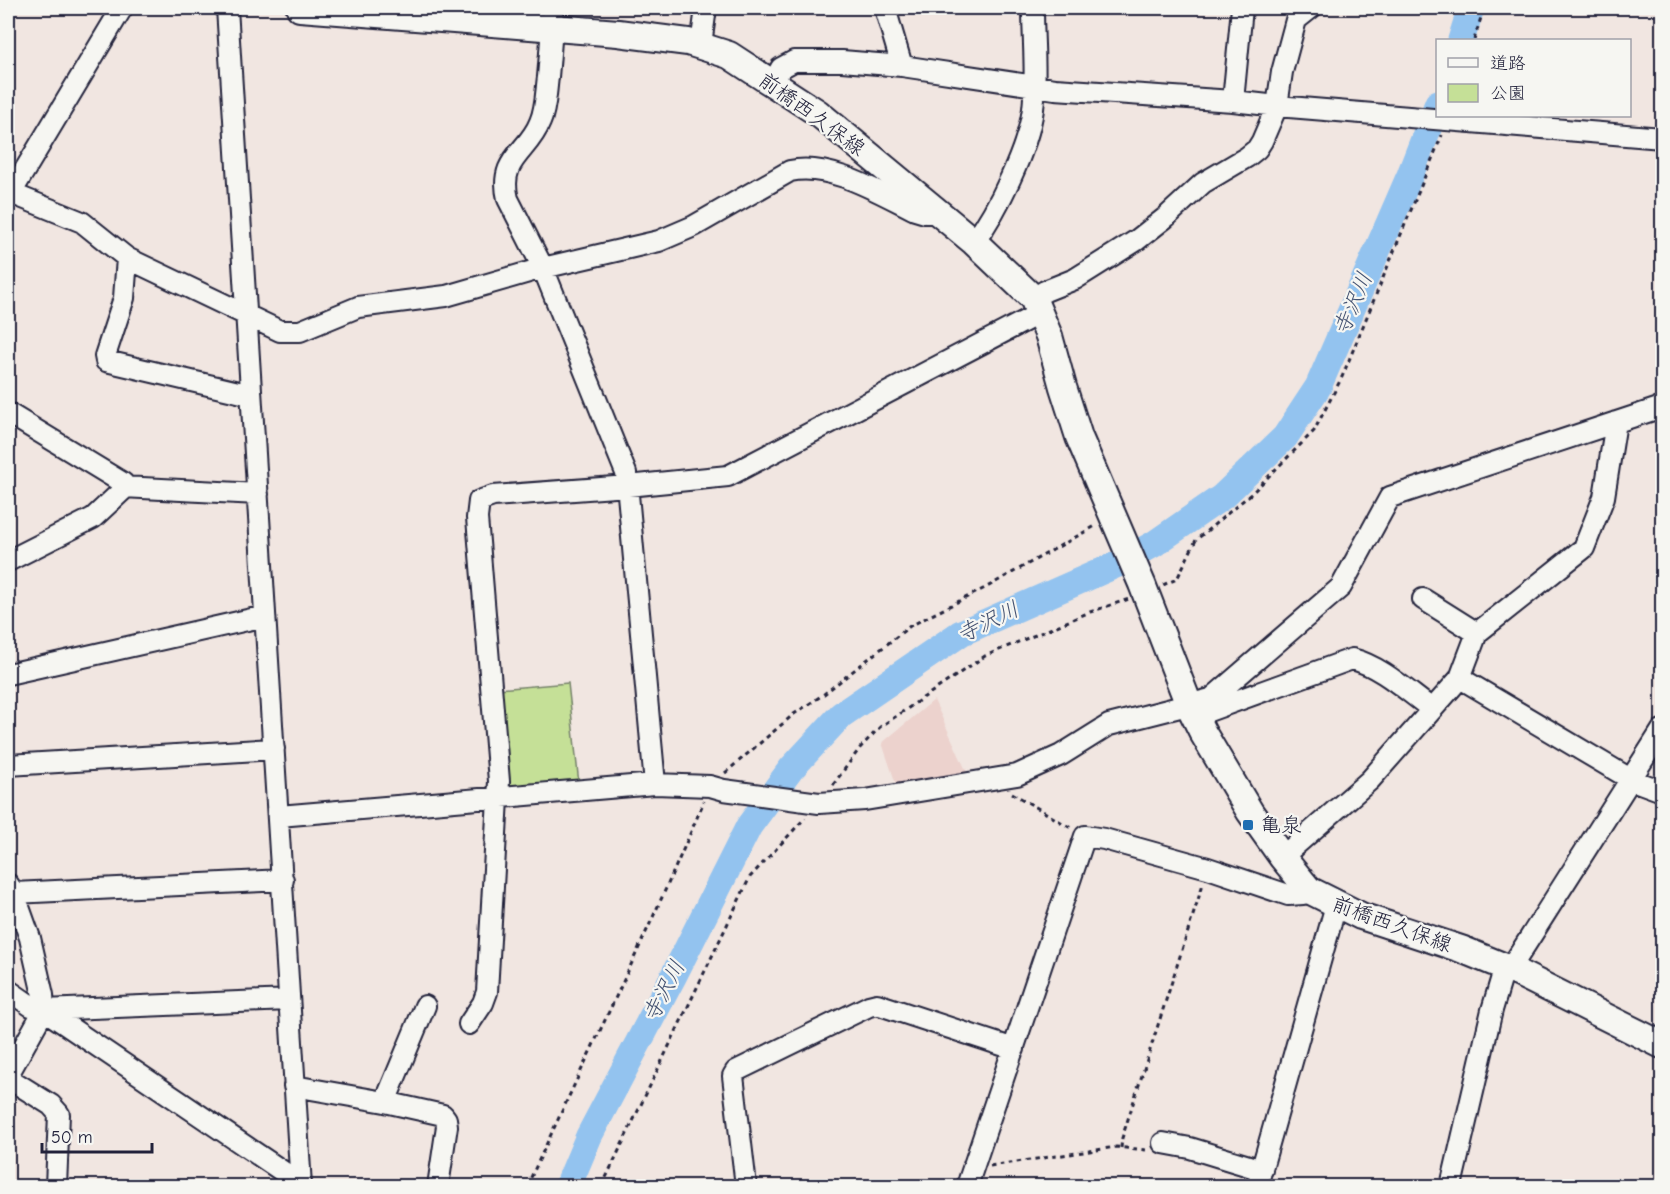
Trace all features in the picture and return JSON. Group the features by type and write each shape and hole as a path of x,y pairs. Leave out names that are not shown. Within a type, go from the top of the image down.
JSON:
{"main road":[{"name":"前橋西久保線","path":"300,8 553,18 700,45 729,55 818,113 974,242 1023,287 1036,306 1079,437 1144,589 1192,711 1250,812 1282,857 1310,890 1361,916 1461,949 1510,969 1662,1045"}],"street":[{"path":"122,8 8,195 82,222 127,258 280,331 300,331 358,307 446,296 543,268 669,237 694,226 790,171 809,170 842,176 915,210 939,213"},
{"path":"227,8 301,1182"},
{"path":"700,45 706,8"},
{"path":"885,8 902,66"},
{"path":"974,242 986,225 1020,156 1030,125 1034,86 1033,8"},
{"path":"1233,101 1242,8"},
{"path":"469,1024 483,1003 487,992 499,781 477,518 478,501 494,496 728,476 1036,306 1045,291 1075,279 1137,240 1203,183 1247,157 1262,141 1277,106 1282,72 1296,20 1311,8"},
{"path":"553,18 546,95 540,122 511,163 506,176 508,199 543,268 626,473 655,784"},
{"path":"773,83 781,68 794,61 842,61 902,66 1034,86 1662,138"},
{"path":"127,258 124,298 105,356 106,361 251,395"},
{"path":"1192,711 1212,699 1341,587 1390,496 1662,407"},
{"path":"8,413 123,483 123,490 93,518 8,561"},
{"path":"1282,857 1370,780 1460,678 1477,633 1584,548 1604,496 1616,422"},
{"path":"123,487 258,494"},
{"path":"1424,599 1477,633"},
{"path":"8,674 265,616"},
{"path":"279,816 655,784 710,786 819,803 865,801 999,779 1035,768 1061,755 1109,725 1192,711 1352,659 1362,661 1432,710"},
{"path":"1460,678 1632,780 1662,791"},
{"path":"1451,1186 1501,980 1632,780 1662,730"},
{"path":"8,765 274,749"},
{"path":"970,1177 1085,836 1208,867 1288,895 1303,894 1310,890"},
{"path":"56,1186 59,1114 8,1077 44,1010 43,995 30,938 11,888 283,880"},
{"path":"1160,1147 1190,1148 1259,1178 1336,905"},
{"path":"8,990 31,1006 44,1010 301,1182"},
{"path":"44,1010 289,1000"},
{"path":"746,1186 733,1076 736,1071 877,1004 1014,1049"},
{"path":"385,1102 425,1006"},
{"path":"294,1086 443,1115 447,1126 438,1186"}],"path":[{"path":"1474,39 1484,8"},
{"path":"602,1186 750,877 819,803 860,748 880,727 985,656 1144,589 1177,579 1196,540 1252,493 1314,431 1342,377 1445,120"},
{"path":"999,779 1011,793 1085,836"},
{"path":"1121,1148 1122,1138 1208,867"},
{"path":"970,1177 1121,1148 1160,1147"}],"shaded area":[{"path":"934,700 969,777 897,787 882,743"}],"green space":[{"path":"568,683 579,784 507,788 498,689"}],"waterway":[{"name":"寺沢川","path":"1461,39 1471,8"},
{"name":"寺沢川","path":"568,1186 589,1136 749,826 791,769 841,715 961,633 1118,564 1154,544 1222,497 1285,437 1318,387 1410,175 1436,108"}],"place":[{"name":"亀泉","path":"1248,825"}]}
